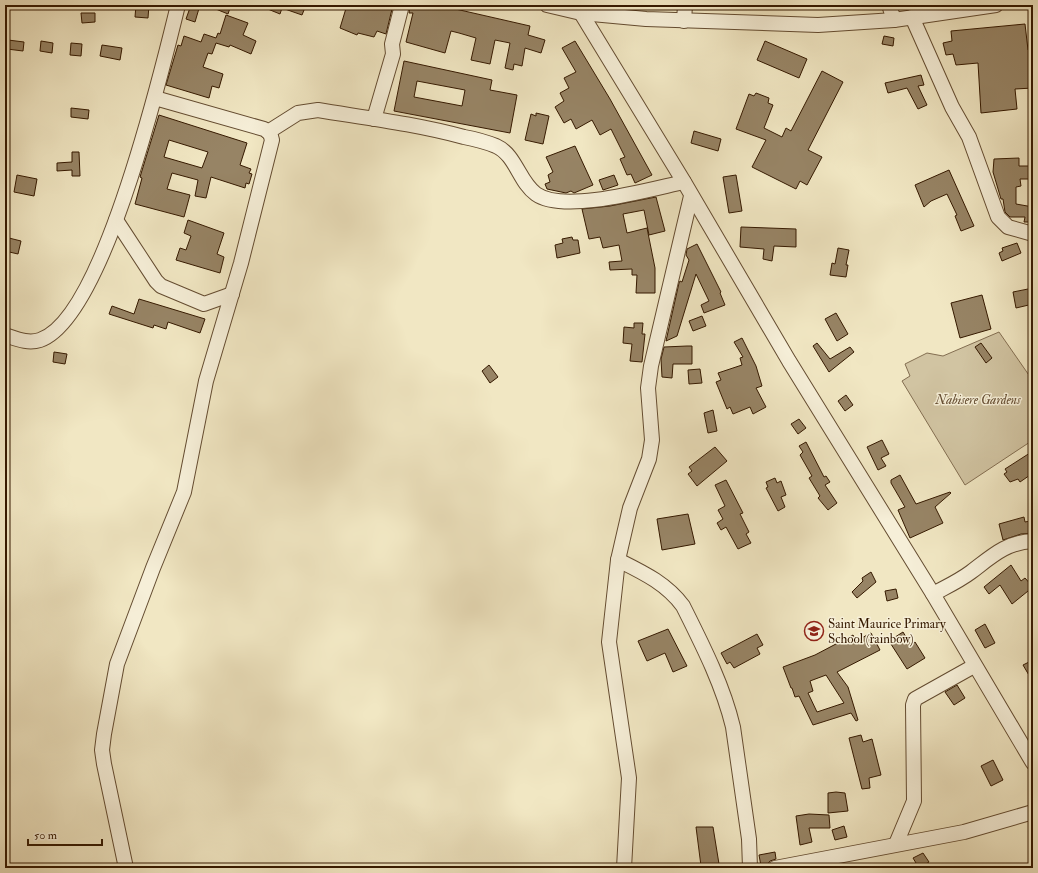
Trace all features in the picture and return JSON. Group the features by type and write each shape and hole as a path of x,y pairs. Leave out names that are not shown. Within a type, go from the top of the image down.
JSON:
{"street":[{"path":"5,335 30,342 41,339 57,329 71,314 84,292 116,220 155,98 178,5"},
{"path":"374,119 393,54 392,44 402,5"},
{"path":"547,5 581,13 609,10 684,21 818,25 912,18 996,5"},
{"path":"684,21 685,5"},
{"path":"889,5 894,20"},
{"path":"581,13 684,182 793,368 933,594 1033,764"},
{"path":"912,18 949,100 969,137 998,217 1008,226 1033,234"},
{"path":"126,868 102,750 108,706 119,658 184,492 206,382 232,294 272,140 268,132 264,129 155,98"},
{"path":"268,132 290,117 308,110 318,110 440,130 497,146 504,150 526,185 531,190 536,194 557,202 593,200 684,182"},
{"path":"624,868 629,778 609,642 618,560 630,508 649,459 652,440 648,388 651,366 691,196"},
{"path":"116,220 156,281 161,286 204,304 232,294"},
{"path":"933,594 970,573 1000,550 1012,544 1033,541"},
{"path":"618,560 657,580 677,598 683,606 708,660 730,714 733,727 749,839 750,868"},
{"path":"896,844 914,801 913,705 915,699 974,666"},
{"path":"775,868 964,832 1033,812"}],"green space":[{"name":"Nabisere Gardens","path":"999,332 1033,381 1033,440 965,485 902,381 910,376 905,364 927,353 943,356"}],"building":[{"path":"136,5 149,5 148,18 135,17"},
{"path":"191,5 200,5 195,22 186,19"},
{"path":"206,5 231,5 228,14"},
{"path":"258,5 306,5 302,15 282,8 280,14"},
{"path":"347,5 393,5 386,34 377,31 374,37 358,33 357,35 340,28"},
{"path":"410,5 438,5 530,26 528,35 545,40 541,53 525,48 522,66 514,64 513,70 505,68 510,43 495,40 490,64 471,60 476,38 459,33 451,31 445,53 406,42 413,13 409,13"},
{"path":"81,13 95,13 95,22 82,23"},
{"path":"226,15 248,23 243,35 256,41 251,54 230,45 229,47 216,43 212,54 208,53 203,67 223,74 219,88 212,86 209,98 166,85 178,45 181,46 184,36 201,42 204,34 216,38 218,33 220,34"},
{"path":"1025,24 1028,50 1033,50 1033,88 1015,89 1017,109 981,113 978,63 956,65 953,54 946,55 943,43 952,41 951,31"},
{"path":"884,36 894,38 893,46 882,44"},
{"path":"8,40 24,42 23,51 7,49"},
{"path":"41,41 53,43 52,53 40,51"},
{"path":"575,41 610,99 652,175 635,183 631,174 627,175 620,159 625,157 611,129 600,135 592,120 576,129 571,119 564,123 555,107 564,101 560,93 569,88 564,78 576,72 562,48"},
{"path":"765,41 807,59 799,78 757,60"},
{"path":"71,43 82,44 81,56 70,55"},
{"path":"102,45 122,48 120,60 100,56"},
{"path":"404,61 492,80 490,90 517,95 510,133 394,111","holes":["417,81 465,90 462,106 414,97"]},
{"path":"822,71 843,82 808,150 822,157 807,185 800,181 796,189 752,167 766,140 736,129 749,94 754,96 756,93 769,98 768,103 773,105 764,128 782,137 786,128 791,131"},
{"path":"921,75 924,85 918,86 927,105 918,109 907,88 888,93 885,83"},
{"path":"71,108 89,110 88,119 71,117"},
{"path":"536,113 549,116 543,144 525,140 531,114 536,116"},
{"path":"159,115 247,143 240,165 251,169 249,173 252,174 249,184 246,183 245,188 211,177 206,198 195,196 198,180 172,173 167,189 190,195 184,217 135,204 142,178 140,177","holes":["169,140 208,152 202,168 164,157"]},
{"path":"694,131 721,139 718,151 691,143"},
{"path":"575,146 593,185 574,193 571,191 566,193 547,189 545,184 550,182 548,175 553,172 546,157"},
{"path":"72,152 79,152 80,176 72,176 72,170 57,171 57,163 72,162"},
{"path":"1019,158 1019,166 1033,166 1033,179 1020,179 1021,186 1016,187 1016,204 1033,207 1033,222 1024,222 1025,217 1010,217 1005,212 1003,199 1001,199 993,172 994,159"},
{"path":"949,170 974,226 961,231 955,216 957,215 947,194 931,201 924,207 915,185"},
{"path":"17,175 37,179 34,196 14,192"},
{"path":"614,175 618,185 603,190 599,180"},
{"path":"736,175 742,211 729,213 723,177"},
{"path":"656,197 665,231 649,235 644,210 623,214 627,233 647,228 655,268 655,293 636,293 637,275 632,275 632,269 610,270 609,262 622,261 619,245 603,248 600,237 589,239 582,209 610,206"},
{"path":"188,220 224,233 217,254 224,257 220,273 176,260 180,248 186,250 191,236 184,233"},
{"path":"741,227 796,229 796,247 774,246 772,261 763,259 764,249 740,247"},
{"path":"5,237 21,241 18,254 5,251"},
{"path":"572,237 573,240 578,240 580,253 557,258 555,245 563,243 562,239"},
{"path":"1017,243 1021,253 1002,261 999,253 1003,251 1002,248"},
{"path":"697,244 721,292 720,293 725,305 704,313 701,305 709,301 696,274 677,336 666,341 679,283 680,281 682,282 689,260 686,255 687,249"},
{"path":"838,248 849,250 846,265 848,265 846,277 830,275 832,263 835,264"},
{"path":"1033,288 1033,304 1016,308 1013,292"},
{"path":"982,295 991,329 960,338 951,303"},
{"path":"139,299 205,319 200,333 168,322 166,329 154,325 153,328 109,314 112,306 134,314"},
{"path":"836,313 848,334 837,341 825,319"},
{"path":"702,316 706,326 693,331 689,321"},
{"path":"634,323 643,323 642,334 645,334 642,362 630,361 632,344 623,343 624,327 634,328"},
{"path":"742,338 756,366 762,386 756,388 766,407 753,414 750,407 733,414 730,407 727,409 716,382 721,380 718,373 742,365 740,358 743,357 734,342"},
{"path":"817,343 830,359 850,347 854,352 829,372 813,346"},
{"path":"981,343 992,358 986,363 975,347"},
{"path":"692,346 692,364 673,364 672,378 662,377 661,359 664,347"},
{"path":"54,352 67,354 65,364 53,362"},
{"path":"489,365 498,377 490,383 482,371"},
{"path":"700,369 702,383 689,384 688,370"},
{"path":"846,395 853,405 845,411 838,401"},
{"path":"713,410 717,431 708,433 704,413"},
{"path":"799,419 806,428 798,434 791,424"},
{"path":"882,440 889,454 881,458 886,466 878,470 867,447"},
{"path":"806,442 824,477 826,476 830,482 825,485 837,503 828,510 818,498 820,496 809,478 812,476 800,455 803,452 799,446"},
{"path":"715,447 727,461 697,486 688,474 692,471 689,467"},
{"path":"1033,451 1033,473 1020,482 1018,479 1010,482 1004,474 1007,472 1005,469"},
{"path":"900,475 916,504 950,492 951,493 935,507 943,523 910,538 898,510 905,507 891,483 891,480"},
{"path":"775,478 777,483 781,481 786,495 781,497 785,507 778,511 766,488 768,487 766,482"},
{"path":"726,480 743,513 740,514 749,532 746,534 751,543 738,549 726,527 721,530 717,523 723,519 718,510 725,506 715,485"},
{"path":"688,514 695,544 662,550 657,519"},
{"path":"1024,517 1025,522 1030,521 1033,533 1021,534 1003,540 999,524"},
{"path":"1011,565 1021,581 1025,578 1033,587 1012,604 1000,585 989,594 984,587"},
{"path":"871,572 876,582 857,598 852,592 863,581 862,578"},
{"path":"896,589 898,598 887,601 885,591"},
{"path":"985,624 995,643 985,648 975,630"},
{"path":"668,629 687,666 673,672 665,653 647,661 638,641"},
{"path":"903,632 911,645 915,642 925,658 907,669 889,641"},
{"path":"871,633 880,650 837,672 848,687 858,720 856,721 851,713 813,725 799,696 795,697 783,667 815,655 853,635 856,641","holes":["826,675 844,703 817,712 808,693 813,691 810,681"]},
{"path":"757,634 763,645 757,648 760,654 734,668 730,662 727,664 721,653"},
{"path":"1033,660 1033,682 1023,665"},
{"path":"957,685 965,698 954,705 945,692"},
{"path":"861,735 863,742 872,739 881,775 869,778 870,788 862,789 849,738"},
{"path":"993,760 1003,780 991,786 981,766"},
{"path":"828,793 845,793 848,811 828,813"},
{"path":"809,814 829,815 830,828 809,828 812,842 800,845 796,816"},
{"path":"844,826 847,837 835,840 832,830"},
{"path":"696,827 713,827 719,864 701,866"},
{"path":"775,852 776,859 770,861 767,865 761,866 759,855"},
{"path":"923,853 929,862 919,868 913,858"}],"place":[{"name":"Saint Maurice Primary School (rainbow)","path":"814,631"}]}
